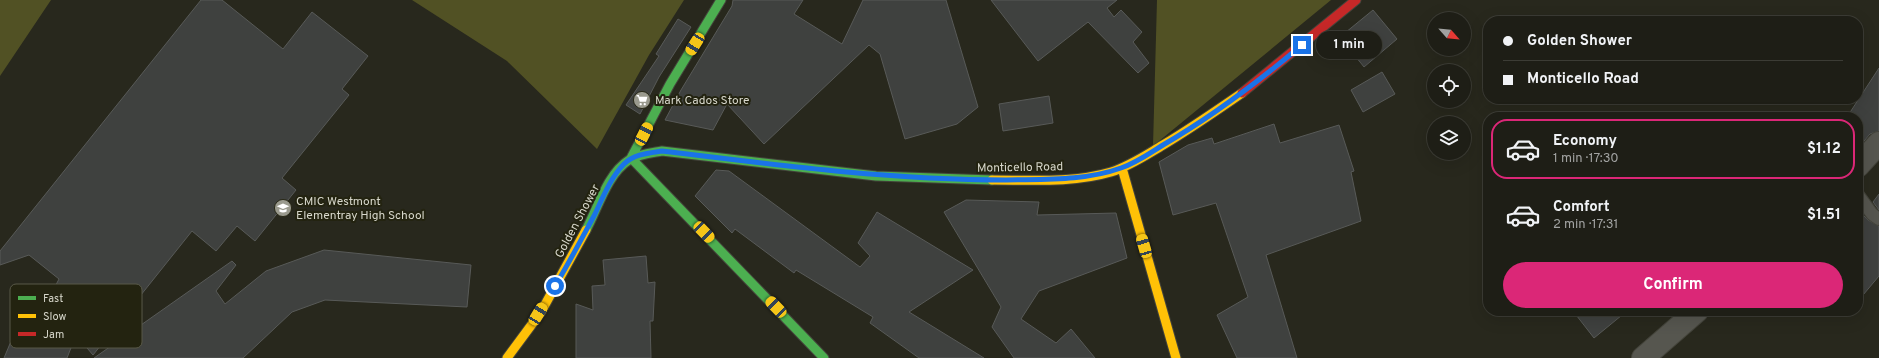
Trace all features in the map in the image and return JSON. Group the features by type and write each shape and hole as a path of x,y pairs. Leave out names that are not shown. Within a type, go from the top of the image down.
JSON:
{"main road":[{"name":"Golden Shower","path":"508,358 520,343 571,259 612,179 631,158 670,84 721,0"},
{"name":"Monticello Road","path":"631,158 662,151 858,174 954,180 1036,179 1100,174 1122,168 1180,135 1226,106 1356,0"},
{"path":"631,158 824,358"},
{"path":"1122,168 1176,358"}],"street":[{"path":"1863,161 1879,144"},
{"path":"1643,358 1691,316"}],"lane":[{"path":"1863,202 1872,214 1879,219"}],"shaded area":[{"path":"0,0 51,0 0,76"},
{"path":"412,0 684,0 649,55 597,149 507,61"},
{"path":"1157,0 1331,0 1153,146"}],"building":[{"path":"201,0 222,0 283,49 312,12 368,56 342,89 349,95 282,178 296,190 255,241 237,226 216,251 192,231 142,294 142,284 56,284 59,279 29,255 0,265 0,251"},
{"path":"733,0 803,0 794,14 842,44 863,0 946,0 978,107 957,124 905,139 880,54 869,45 764,144 727,104 713,130 665,120 681,90 732,6"},
{"path":"991,0 1117,0 1107,8 1114,17 1121,10 1142,32 1133,42 1149,63 1138,73 1088,22 1038,61"},
{"path":"1373,10 1397,39 1364,67 1340,37"},
{"path":"678,19 691,27 659,77 640,114 626,105 659,56 656,54"},
{"path":"1879,68 1879,131 1870,134 1863,142 1863,112 1850,112 1855,104 1863,104 1863,92"},
{"path":"1382,72 1395,94 1363,112 1351,90"},
{"path":"1049,96 1053,123 1003,131 999,104"},
{"path":"1274,124 1280,143 1339,125 1354,171 1351,172 1361,221 1266,255 1297,358 1237,358 1217,315 1248,297 1216,203 1173,215 1159,162 1188,145 1212,138 1214,144"},
{"path":"716,170 729,171 860,267 870,256 858,243 877,212 973,270 909,312 984,358 919,358 870,323 873,317 796,270 794,273 735,229 732,233 695,196"},
{"path":"1879,194 1879,210 1873,202"},
{"path":"966,200 1039,202 1037,215 1116,213 1127,258 1039,291 1021,319 1056,343 1071,329 1095,358 1014,358 992,327 1001,307 944,212"},
{"path":"1863,215 1868,220 1879,226 1879,276 1863,295"},
{"path":"324,250 471,265 467,307 325,300 292,312 243,358 94,358 108,348 142,348 142,324 232,261 236,265 216,291 225,304 266,271"},
{"path":"646,256 648,283 655,282 653,321 650,321 651,358 576,358 576,304 593,310 592,286 605,285 603,260"},
{"path":"1577,316 1621,316 1594,338"},
{"path":"10,344 10,348 71,348 67,358 4,358"},
{"path":"87,348 99,348 93,355"}],"traffic: fast":[{"path":"631,158 670,84 721,0"},
{"path":"586,230 609,182 621,166 637,156 662,151 876,176 992,180"},
{"path":"631,158 824,358"}],"traffic: slow":[{"path":"992,180 1082,178 1097,176 1118,170 1163,145 1242,93"},
{"path":"1122,168 1176,358"},
{"path":"507,358 541,312 586,230"}],"traffic: jam":[{"path":"1242,93 1356,0"}],"place":[{"name":"Mark Cados Store","path":"642,100"},
{"name":"CMIC Westmont Elementray High School","path":"283,208"}],"route":[{"path":"555,286 571,259 612,179 631,158 643,154 662,151 858,174 954,180 1036,179 1100,174 1122,168 1140,159 1226,106 1302,45"}]}
